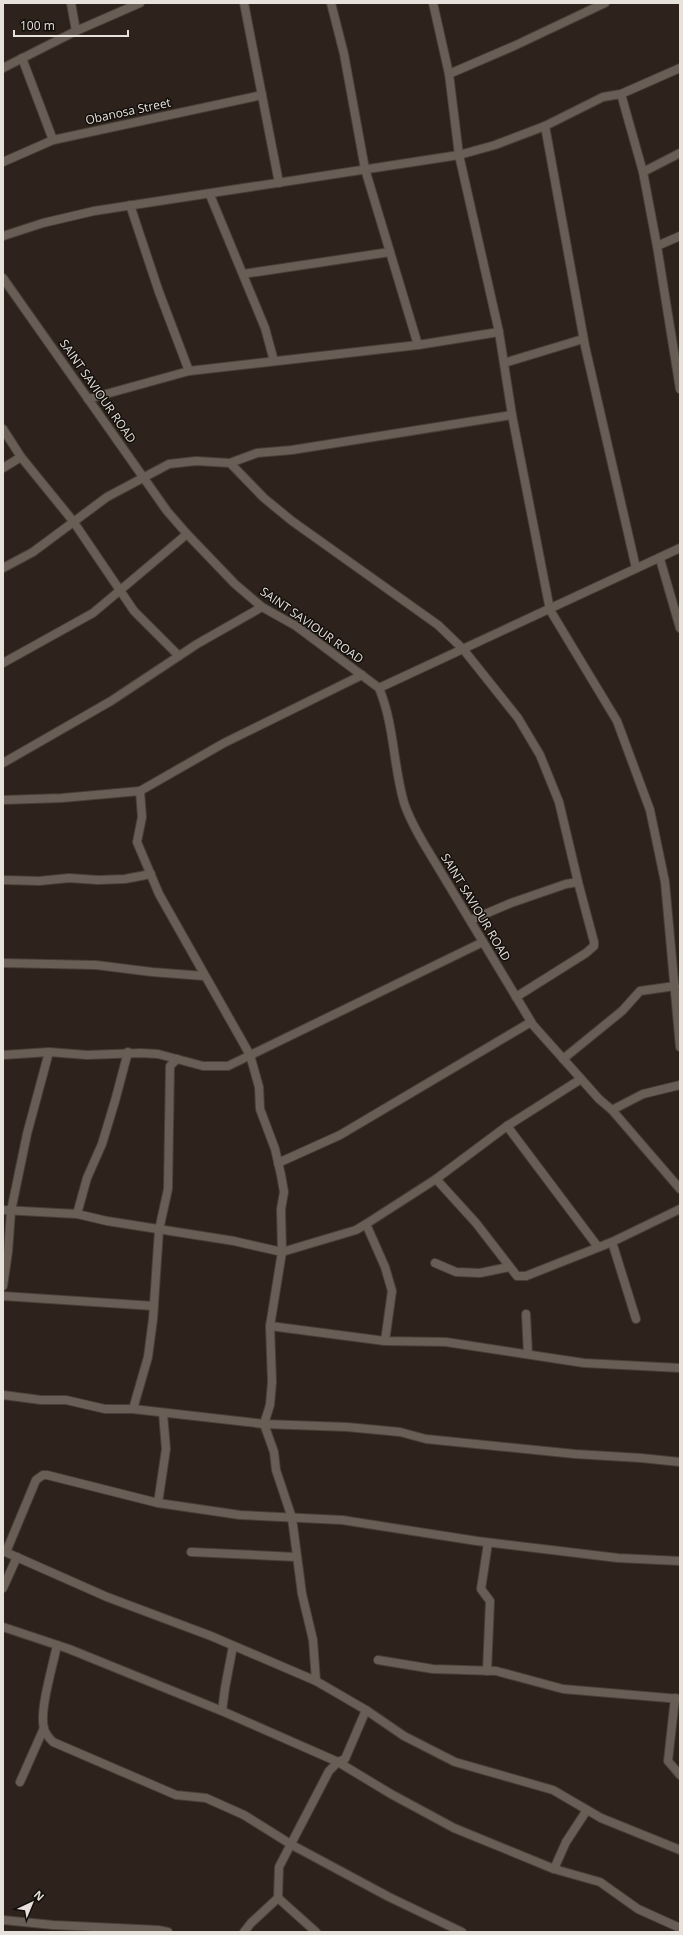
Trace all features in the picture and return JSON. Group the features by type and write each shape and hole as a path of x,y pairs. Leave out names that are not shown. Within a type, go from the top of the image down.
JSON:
{"street":[{"path":"71,3 76,31"},
{"path":"3,68 76,31 140,3"},
{"path":"244,3 279,183"},
{"path":"331,3 344,54 365,169 418,345"},
{"path":"433,3 449,74 460,155 499,332 512,415 550,610 617,721 650,810 665,882 680,1047"},
{"path":"449,74 514,46 605,3"},
{"path":"22,58 53,140"},
{"path":"3,236 43,223 130,205 460,155 494,145 545,126 603,97 621,94 680,68"},
{"path":"621,94 643,172 678,358 680,389"},
{"name":"Obanosa Street","path":"3,162 53,140 262,95"},
{"path":"545,126 584,339 636,568"},
{"path":"643,172 680,153"},
{"path":"210,194 265,328 274,361"},
{"path":"130,205 159,292 189,371"},
{"path":"657,246 680,236"},
{"path":"243,274 390,252"},
{"name":"SAINT SAVIOUR ROAD","path":"3,278 143,478 167,511 187,534 235,584 262,607 296,626 379,688 386,703 403,800 411,820 530,1022 581,1079 612,1110 680,1189"},
{"path":"88,399 189,371 418,345 499,332"},
{"path":"504,363 584,339"},
{"path":"3,568 33,552 107,497 169,464 196,461 230,463 257,453 292,450 512,415"},
{"path":"3,429 21,457 73,521 119,591 151,630 179,656"},
{"path":"3,468 21,457"},
{"path":"230,463 264,498 292,521 438,625 463,649 518,718 540,755 559,802 594,946 586,953 516,997"},
{"path":"3,663 86,616 119,591 187,534"},
{"path":"379,688 550,610 636,568 660,559 680,548"},
{"path":"660,559 680,628"},
{"path":"3,763 111,701 197,644 262,607"},
{"path":"3,800 62,798 140,791 224,743 362,675"},
{"path":"140,791 142,817 137,842 159,894 250,1055 259,1087 260,1109 278,1163 284,1192 281,1209 282,1252 270,1326 272,1382 270,1405 264,1424 274,1452 276,1470 292,1518 296,1557 313,1640 316,1681"},
{"path":"3,880 39,881 69,878 98,880 125,879 151,874"},
{"path":"471,920 511,903 566,884 578,882"},
{"path":"3,1055 49,1052 87,1055 128,1052 158,1054 203,1066 228,1066 483,942"},
{"path":"3,963 96,965 152,972 204,976"},
{"path":"563,1059 622,1011 640,991 675,986"},
{"path":"278,1163 340,1135 530,1022"},
{"path":"3,1286 8,1252 7,1211 49,1052"},
{"path":"77,1214 87,1178 102,1144 116,1101 128,1052"},
{"path":"134,1409 148,1357 154,1306 159,1230 168,1189 170,1066 177,1059"},
{"path":"7,1211 77,1214 159,1230 234,1241 282,1252 356,1230 436,1179 506,1126 581,1079"},
{"path":"612,1110 643,1094 680,1085"},
{"path":"506,1126 598,1247"},
{"path":"436,1179 476,1223 509,1268 517,1276 526,1276 612,1242 680,1209"},
{"path":"366,1224 385,1268 392,1291 385,1341"},
{"path":"612,1242 636,1319"},
{"path":"435,1263 456,1272 480,1273 509,1268"},
{"path":"3,1296 154,1306"},
{"path":"526,1314 528,1354"},
{"path":"270,1326 385,1341 446,1342 584,1363 680,1368"},
{"path":"3,1395 66,1400 104,1409 134,1409 264,1424 347,1427 392,1431 426,1439 575,1454 680,1462"},
{"path":"158,1503 166,1449 163,1413"},
{"path":"680,1561 618,1558 488,1543 342,1520 240,1515 158,1503 58,1477 43,1475 36,1480 32,1488 5,1552 107,1597 233,1646 316,1681 366,1710 404,1736 455,1762 553,1790 601,1818 680,1850"},
{"path":"486,1671 490,1601 481,1589 488,1543"},
{"path":"191,1552 296,1557"},
{"path":"3,1588 17,1557"},
{"path":"3,1627 57,1645 222,1711 338,1762 391,1794 454,1828 554,1869 600,1882 638,1909 680,1928"},
{"path":"57,1645 43,1712 44,1728 50,1739 62,1747 144,1780 176,1795 206,1798 244,1815 292,1845 389,1897 462,1932"},
{"path":"222,1711 233,1646"},
{"path":"378,1660 433,1669 496,1671 563,1689 677,1699 668,1761 680,1775"},
{"path":"244,1932 251,1923 278,1898 279,1867 292,1845 329,1772 338,1762 345,1758 366,1710"},
{"path":"20,1782 44,1728"},
{"path":"554,1869 566,1842 587,1810"},
{"path":"278,1898 316,1932"},
{"path":"3,1920 100,1929 158,1930 168,1932"}]}
